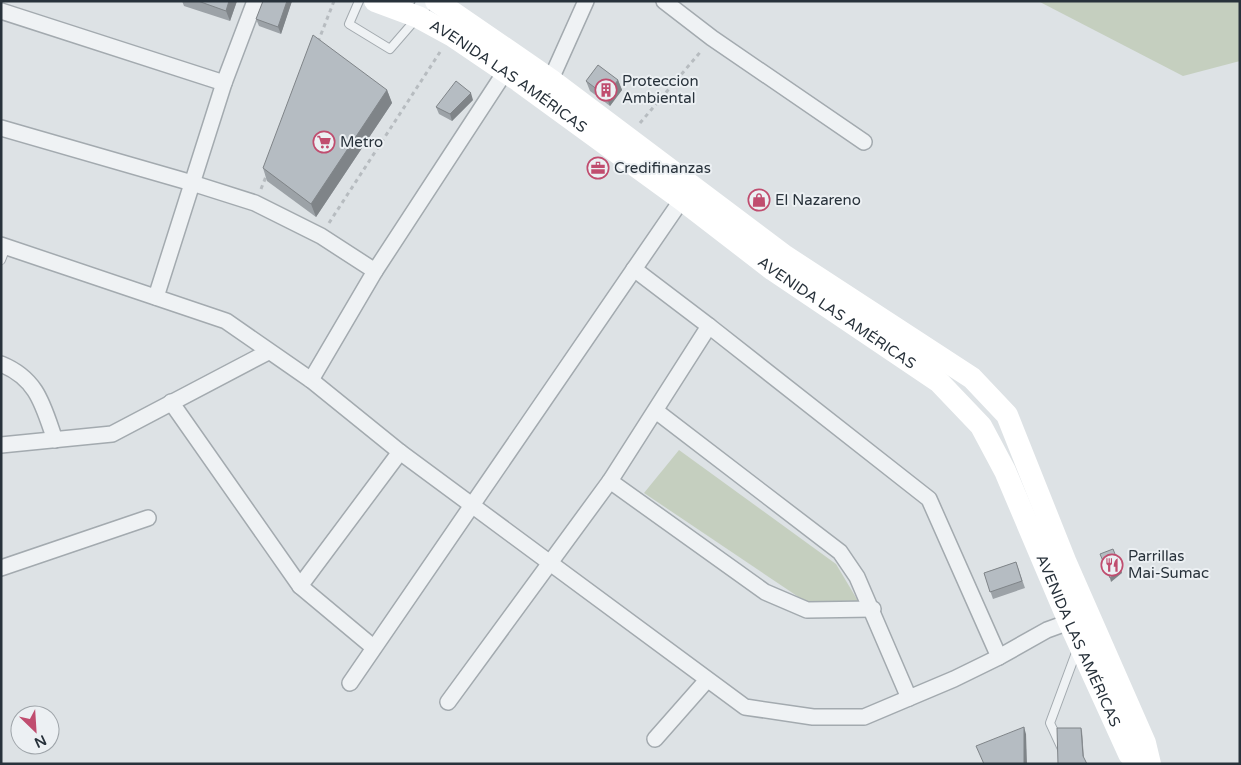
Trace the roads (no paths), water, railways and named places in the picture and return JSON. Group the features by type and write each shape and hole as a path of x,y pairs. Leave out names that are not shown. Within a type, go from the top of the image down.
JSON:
{"main road":[{"name":"AVENIDA LAS AMÉRICAS","path":"375,1 421,9 451,35 505,72 546,89 627,139 773,270 940,382 981,426 1005,471 1068,622 1080,644 1129,754 1138,764"},
{"name":"AVENIDA LAS AMÉRICAS","path":"436,1 546,89 686,193 972,378 1007,415 1066,563 1145,743 1150,764"}],"street":[{"path":"156,297 224,84 255,1"},
{"path":"546,89 586,1"},
{"path":"664,1 712,38 864,142"},
{"path":"1,11 224,84"},
{"path":"311,380 375,271 505,72"},
{"path":"1,128 192,183 255,204 321,236 375,271"},
{"path":"350,683 686,193"},
{"path":"3,251 156,297 226,321 268,352 311,380 472,507 745,708 813,717 864,718 999,657 1047,630 1068,622"},
{"path":"634,269 928,498 999,657"},
{"path":"448,702 610,481 709,326"},
{"path":"1,445 112,434 268,352"},
{"path":"1,364 12,368 39,393 55,440"},
{"path":"171,402 300,586 373,647"},
{"path":"656,411 840,552 857,577 873,610 909,698"},
{"path":"300,586 400,452"},
{"path":"610,481 765,592 807,610 873,610"},
{"path":"1,568 148,518"},
{"path":"655,739 707,680"}],"lane":[{"path":"360,1 349,24 390,49 421,9"},
{"path":"1069,764 1050,723 1080,644"}],"place":[{"name":"Proteccion Ambiental","path":"606,90"},
{"name":"Metro","path":"324,142"},
{"name":"Credifinanzas","path":"598,168"},
{"name":"El Nazareno","path":"759,200"},
{"name":"Parrillas Mai-Sumac","path":"1112,565"}]}
